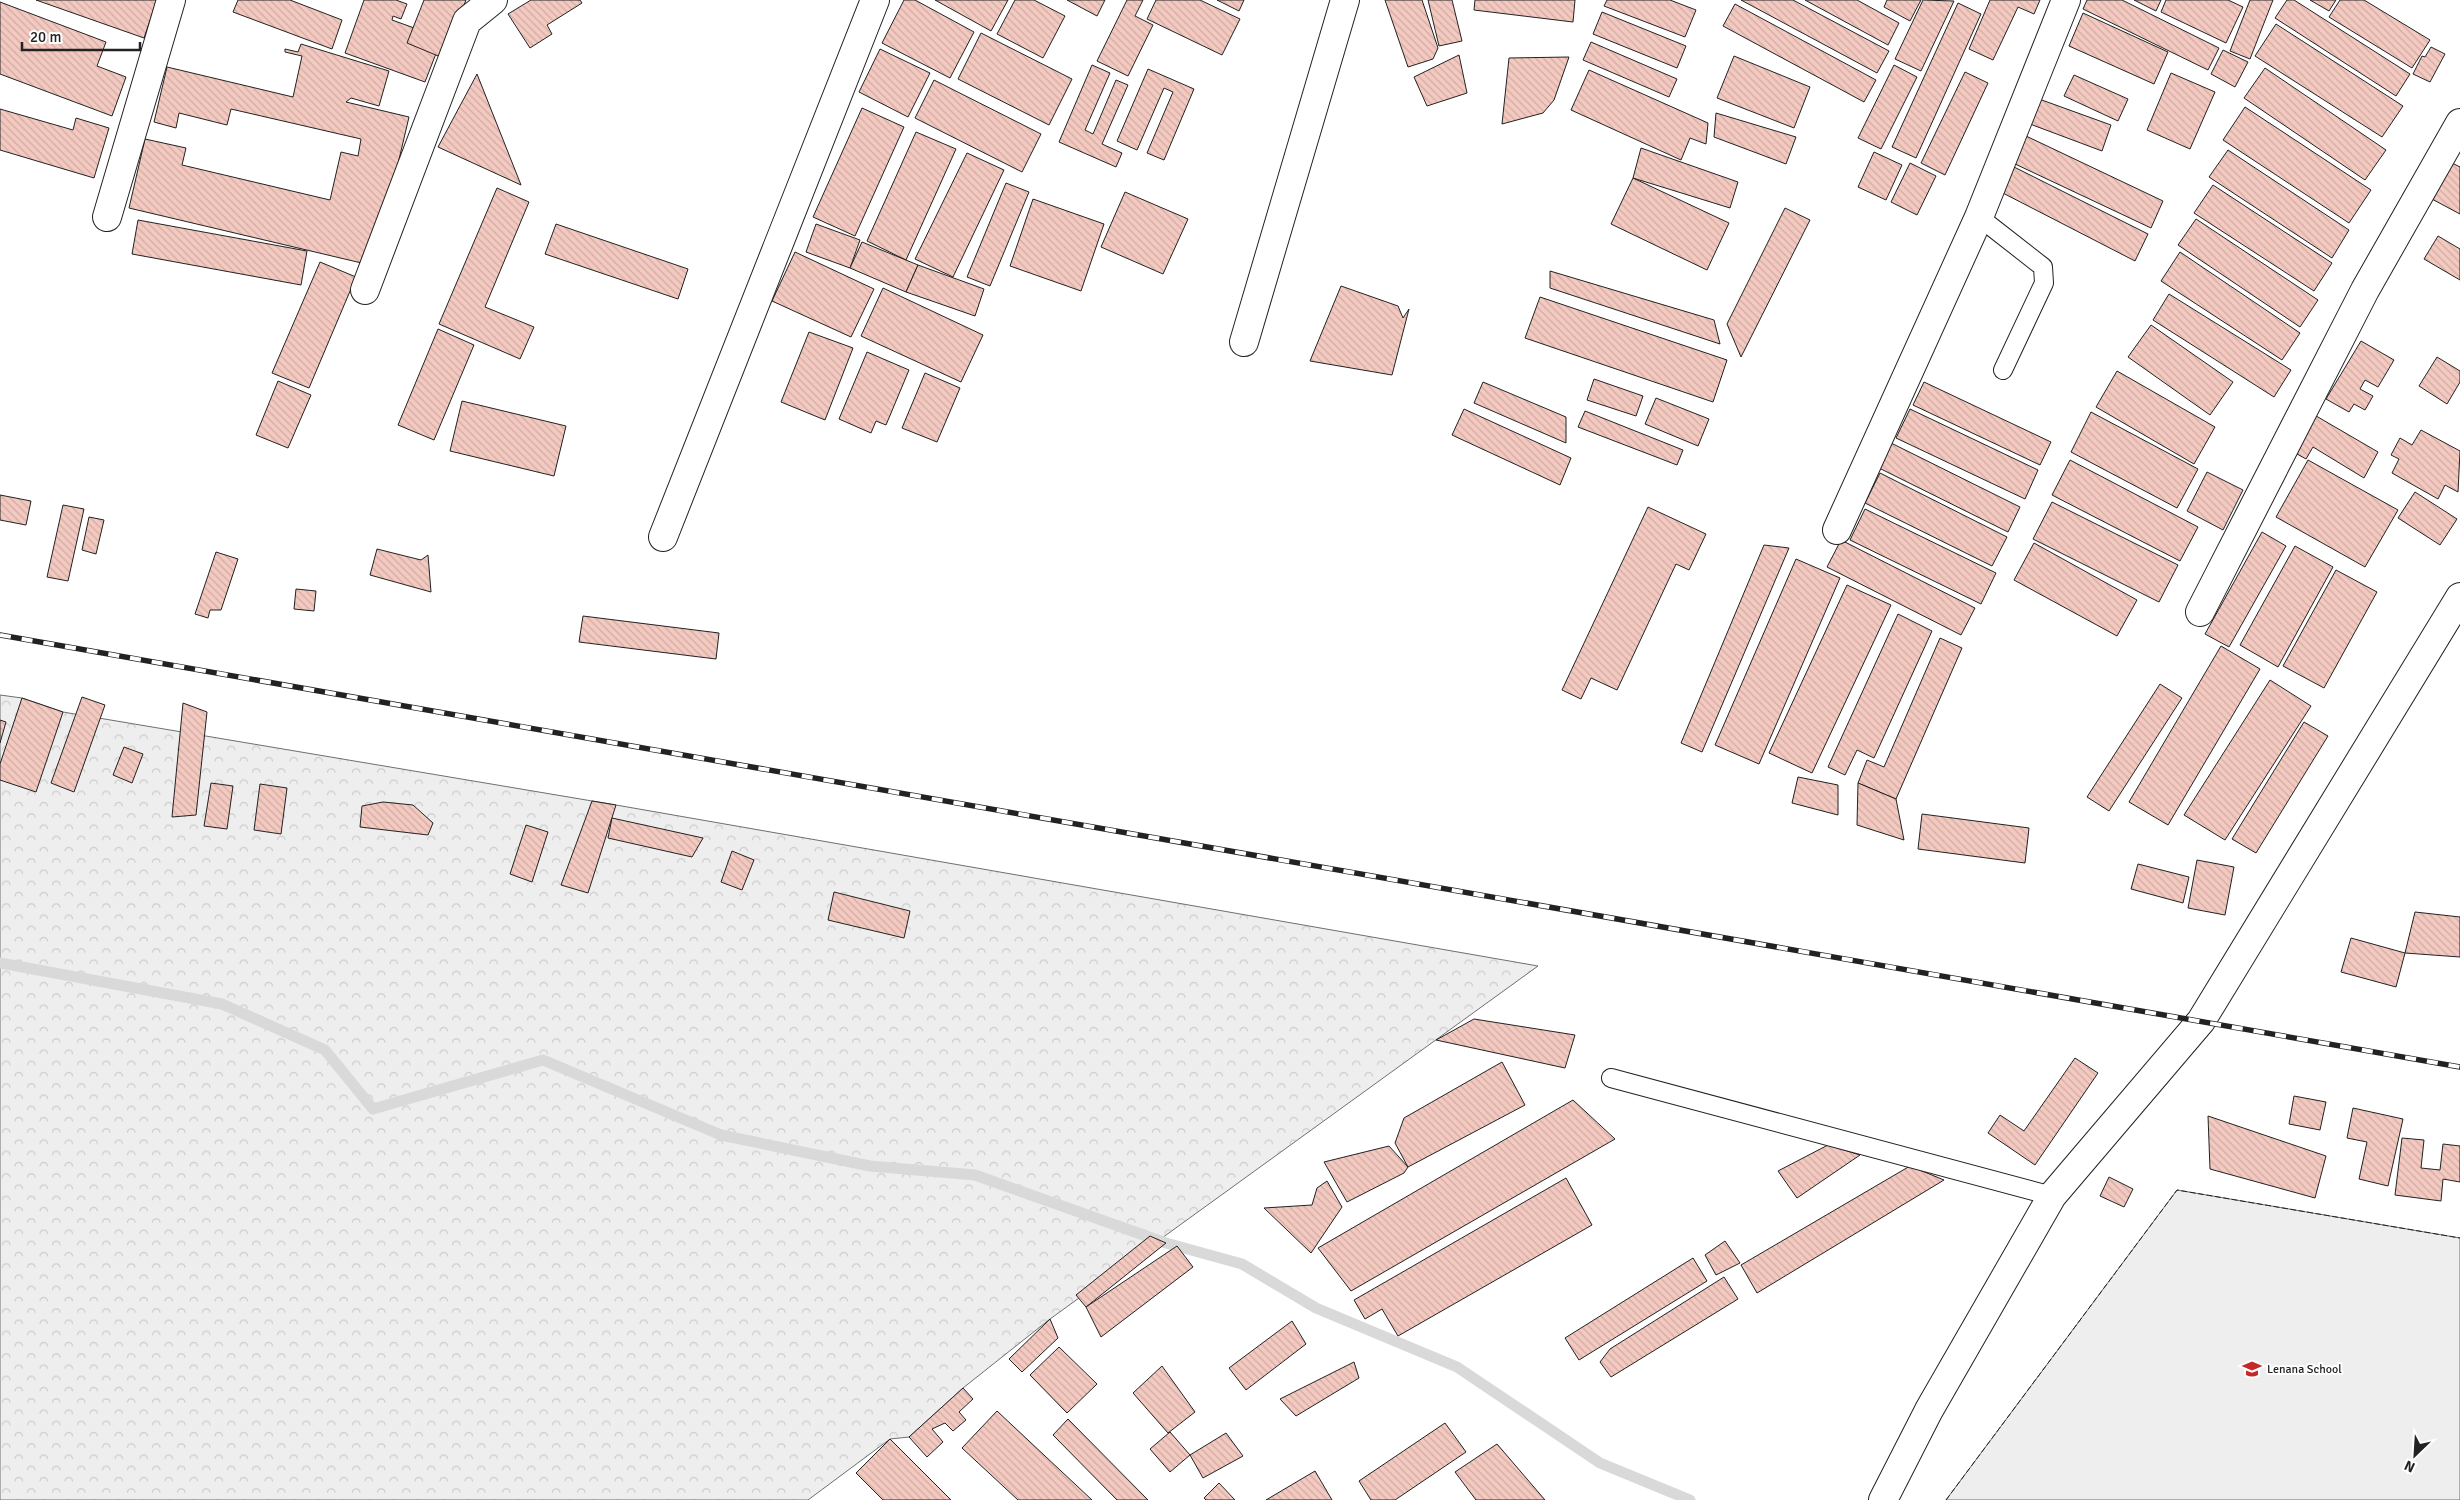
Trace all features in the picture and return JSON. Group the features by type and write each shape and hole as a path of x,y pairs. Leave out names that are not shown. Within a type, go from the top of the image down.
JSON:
{"street":[{"path":"107,217 171,0"},
{"path":"365,290 467,21 493,0"},
{"path":"662,538 875,0"},
{"path":"1244,342 1345,0"},
{"path":"1838,530 1978,217 2066,0"},
{"path":"2200,612 2365,290 2460,122"},
{"path":"1883,1500 1929,1410 2052,1196 2201,1021 2460,597"}],"lane":[{"path":"1978,217 2043,267 2044,284 2003,370"},
{"path":"1611,1078 2052,1196"}],"green space":[{"path":"0,695 22,698 63,712 616,805 1538,966 1050,1319 963,1388 909,1437 890,1439 808,1500 0,1500"},
{"name":"Lenana School","path":"2177,1190 2460,1238 2460,1500 1946,1500"}],"building":[{"path":"36,0 157,0 144,38"},
{"path":"238,0 290,0 342,20 332,49 233,12"},
{"path":"364,0 396,0 407,4 401,19 393,16 392,20 442,38 425,82 345,53"},
{"path":"424,0 466,0 443,58 407,43"},
{"path":"531,0 580,0 582,3 547,25 552,34 530,48 508,14"},
{"path":"904,0 915,0 974,32 950,78 882,43"},
{"path":"935,0 1008,0 991,31"},
{"path":"1015,0 1034,0 1065,16 1043,58 997,34"},
{"path":"1067,0 1105,0 1097,16"},
{"path":"1127,0 1143,0 1135,16 1153,25 1128,76 1097,61"},
{"path":"1156,0 1200,0 1240,19 1222,55 1147,19"},
{"path":"1217,0 1244,0 1239,11"},
{"path":"1385,0 1422,0 1438,48 1433,59 1408,67"},
{"path":"1428,0 1452,0 1462,41 1439,46"},
{"path":"1475,0 1575,0 1573,22 1474,10"},
{"path":"1607,0 1670,0 1696,10 1685,37 1604,6"},
{"path":"1741,0 1793,0 1889,51 1877,73"},
{"path":"1805,0 1857,0 1899,23 1888,45"},
{"path":"1887,0 1921,0 1910,21 1884,7"},
{"path":"1923,0 1954,1 1921,71 1895,59"},
{"path":"1990,0 2040,0 2034,14 2018,7 1993,60 1969,49"},
{"path":"2087,0 2122,0 2219,48 2208,70 2083,9"},
{"path":"2134,0 2161,0 2156,11"},
{"path":"2166,0 2228,0 2243,7 2226,43 2161,12"},
{"path":"2250,0 2273,0 2250,59 2230,51"},
{"path":"2287,0 2294,0 2410,74 2396,96 2275,18"},
{"path":"2310,0 2336,0 2329,11"},
{"path":"2340,0 2364,0 2430,40 2412,68 2329,17"},
{"path":"0,2 106,42 97,66 126,77 112,116 0,74"},
{"path":"1958,3 1981,14 1916,158 1892,147"},
{"path":"1735,4 1876,80 1864,102 1723,26"},
{"path":"1602,12 1686,46 1677,68 1593,34"},
{"path":"2083,13 2168,52 2154,84 2069,46"},
{"path":"2276,24 2403,106 2382,137 2255,56"},
{"path":"981,33 1072,79 1049,125 958,79"},
{"path":"1591,42 1677,79 1669,97 1583,60"},
{"path":"301,44 389,71 379,106 351,98 346,102 409,117 385,219 370,265 129,208 145,139 186,148 182,165 330,200 341,152 358,156 361,139 231,109 227,125 179,113 176,128 154,122 167,67 293,97 302,56 285,52 285,49 298,52"},
{"path":"2431,47 2445,54 2430,82 2413,74 2422,56 2425,57"},
{"path":"880,49 930,73 908,117 859,92"},
{"path":"2223,50 2248,62 2235,87 2211,74"},
{"path":"1459,55 1467,93 1427,106 1414,77"},
{"path":"1734,56 1810,87 1794,128 1717,98"},
{"path":"1569,57 1554,100 1543,113 1502,124 1509,58"},
{"path":"1092,65 1110,73 1085,130 1093,134 1116,80 1128,85 1102,144 1122,153 1116,167 1059,142"},
{"path":"1894,65 1917,77 1881,149 1858,138"},
{"path":"2265,68 2386,150 2365,180 2244,98"},
{"path":"1148,69 1194,89 1164,160 1147,153 1173,92 1164,88 1137,150 1117,141"},
{"path":"1589,70 1708,123 1706,144 1690,138 1681,160 1571,110"},
{"path":"1965,72 1988,83 1945,175 1921,163"},
{"path":"2171,73 2215,92 2190,149 2147,130"},
{"path":"477,74 521,185 438,147"},
{"path":"2074,75 2128,99 2118,121 2064,96"},
{"path":"934,80 1041,134 1022,172 915,118"},
{"path":"2039,99 2111,125 2102,151 2030,124"},
{"path":"2245,107 2371,190 2349,223 2223,140"},
{"path":"862,108 904,127 855,236 813,217"},
{"path":"0,109 73,130 76,118 109,128 94,178 0,150"},
{"path":"1716,113 1796,137 1786,164 1714,137"},
{"path":"916,132 956,149 906,260 867,241"},
{"path":"2026,136 2163,201 2151,228 2013,163"},
{"path":"1641,148 1738,182 1730,208 1633,178"},
{"path":"2228,150 2349,230 2332,258 2209,177"},
{"path":"1874,152 1902,165 1886,200 1858,187"},
{"path":"967,153 1004,170 953,277 915,259"},
{"path":"2450,162 2460,167 2460,214 2430,198"},
{"path":"1910,163 1936,176 1917,215 1891,202"},
{"path":"2010,165 2148,234 2135,261 1997,190"},
{"path":"1633,178 1729,223 1707,270 1611,224"},
{"path":"1006,183 1029,192 990,286 967,277"},
{"path":"2213,185 2332,263 2314,291 2194,213"},
{"path":"497,188 529,202 485,307 534,327 520,359 439,324"},
{"path":"1125,192 1188,219 1163,274 1101,247"},
{"path":"1033,199 1104,224 1081,291 1010,266"},
{"path":"1785,208 1810,220 1741,357 1727,324"},
{"path":"2196,219 2318,300 2300,327 2178,245"},
{"path":"138,220 307,251 301,285 132,254"},
{"path":"556,224 688,269 678,299 545,254"},
{"path":"816,224 860,240 850,268 806,252"},
{"path":"2438,236 2460,249 2460,280 2424,259"},
{"path":"862,242 918,265 906,292 850,268"},
{"path":"795,252 874,289 851,337 772,301"},
{"path":"2180,252 2300,333 2282,360 2161,281"},
{"path":"320,262 356,277 309,388 272,373"},
{"path":"918,265 984,289 975,316 906,292"},
{"path":"1550,271 1714,320 1720,344 1550,288"},
{"path":"1341,286 1398,306 1403,318 1409,309 1392,375 1310,361"},
{"path":"883,288 983,335 961,382 861,336"},
{"path":"2169,294 2291,370 2274,397 2153,320"},
{"path":"1540,297 1727,360 1713,402 1525,338"},
{"path":"2151,325 2233,382 2210,415 2128,357"},
{"path":"438,329 474,345 434,440 398,425"},
{"path":"809,332 853,348 825,420 781,402"},
{"path":"2361,341 2394,360 2378,387 2365,380 2360,389 2373,396 2365,410 2354,404 2349,412 2326,399"},
{"path":"867,352 909,370 886,425 876,421 871,433 839,419"},
{"path":"2437,357 2460,371 2460,382 2447,404 2419,386"},
{"path":"2117,371 2215,427 2194,464 2096,407"},
{"path":"925,373 960,388 937,442 902,428"},
{"path":"1594,379 1643,396 1636,416 1587,400"},
{"path":"278,381 311,395 288,448 256,435"},
{"path":"1483,382 1566,417 1566,443 1474,403"},
{"path":"1924,382 2051,442 2040,465 1913,405"},
{"path":"1656,398 1709,419 1698,446 1645,424"},
{"path":"462,401 566,426 554,476 450,451"},
{"path":"1464,409 1571,458 1560,485 1452,435"},
{"path":"1910,409 2038,470 2025,499 1896,438"},
{"path":"1585,411 1683,450 1677,465 1578,427"},
{"path":"2091,412 2198,469 2177,508 2071,452"},
{"path":"2311,413 2378,452 2364,478 2313,447 2306,459 2290,450"},
{"path":"2421,430 2460,451 2458,492 2445,485 2438,499 2392,473 2399,459 2391,455 2400,438 2412,445"},
{"path":"1891,443 2020,507 2008,532 1879,468"},
{"path":"2070,460 2198,527 2180,561 2052,495"},
{"path":"2308,460 2398,510 2365,567 2276,517"},
{"path":"2207,472 2243,490 2223,530 2187,511"},
{"path":"1880,473 2007,537 1992,566 1865,503"},
{"path":"2415,492 2457,519 2440,545 2398,518"},
{"path":"0,495 31,501 26,525 0,520"},
{"path":"2052,502 2178,565 2159,602 2033,539"},
{"path":"63,505 84,509 68,581 47,577"},
{"path":"1648,507 1706,534 1689,570 1676,564 1617,690 1591,678 1581,699 1562,690"},
{"path":"1865,509 1996,573 1981,604 1850,540"},
{"path":"89,517 104,520 96,554 82,550"},
{"path":"2262,532 2286,546 2229,647 2205,634"},
{"path":"1841,540 1975,608 1961,635 1827,567"},
{"path":"2034,543 2137,600 2117,636 2014,580"},
{"path":"1764,545 1789,548 1702,752 1681,743"},
{"path":"2295,546 2333,567 2278,667 2240,645"},
{"path":"377,549 421,560 428,555 431,592 370,575"},
{"path":"216,552 238,559 221,610 210,610 208,618 195,614"},
{"path":"1796,559 1840,578 1759,764 1715,745"},
{"path":"2336,570 2377,592 2324,688 2283,666"},
{"path":"1847,585 1891,605 1812,773 1769,753"},
{"path":"296,589 316,591 314,611 294,609"},
{"path":"1898,614 1932,631 1874,758 1857,750 1845,775 1828,767"},
{"path":"583,616 719,633 716,659 579,642"},
{"path":"1940,638 1962,648 1896,799 1858,783 1867,760 1884,767"},
{"path":"2221,646 2260,669 2168,825 2129,802"},
{"path":"2270,680 2311,706 2225,840 2184,815"},
{"path":"2160,684 2182,698 2109,811 2087,797"},
{"path":"82,697 105,705 74,792 51,783"},
{"path":"22,698 63,712 36,792 0,780 0,764"},
{"path":"183,703 207,712 196,815 172,817"},
{"path":"0,720 6,722 0,743"},
{"path":"2304,722 2328,736 2256,853 2232,839"},
{"path":"124,747 143,754 132,783 113,775"},
{"path":"1798,777 1838,785 1838,815 1792,803"},
{"path":"211,783 233,786 227,829 204,826"},
{"path":"1858,783 1896,799 1904,840 1857,825"},
{"path":"260,784 287,788 281,834 254,830"},
{"path":"592,801 616,805 588,893 561,885"},
{"path":"383,802 413,805 433,823 428,835 360,827 362,806"},
{"path":"1922,814 2029,828 2025,863 1918,849"},
{"path":"612,818 703,838 692,857 608,838"},
{"path":"526,825 548,832 532,882 510,874"},
{"path":"732,851 754,860 742,890 721,882"},
{"path":"2197,860 2234,867 2225,915 2188,908"},
{"path":"2138,864 2189,877 2183,903 2131,889"},
{"path":"834,892 910,911 904,938 828,920"},
{"path":"2415,912 2460,917 2460,957 2405,953"},
{"path":"2351,938 2405,953 2396,987 2341,972"},
{"path":"1474,1019 1575,1035 1565,1068 1436,1040"},
{"path":"2075,1058 2098,1073 2035,1165 1988,1133 2000,1115 2024,1131"},
{"path":"1502,1062 1525,1105 1408,1167 1395,1143 1404,1118"},
{"path":"2294,1096 2326,1102 2320,1130 2289,1124"},
{"path":"1573,1100 1615,1139 1351,1291 1318,1248"},
{"path":"2353,1108 2403,1119 2388,1186 2359,1179 2367,1142 2347,1138"},
{"path":"2208,1116 2326,1156 2315,1198 2210,1169"},
{"path":"2402,1138 2424,1140 2421,1168 2440,1170 2443,1144 2460,1146 2460,1182 2443,1179 2441,1201 2395,1195"},
{"path":"1828,1145 1860,1155 1797,1198 1778,1171"},
{"path":"1389,1146 1408,1167 1404,1173 1347,1202 1324,1162"},
{"path":"1910,1166 1944,1180 1757,1293 1741,1265"},
{"path":"2109,1177 2133,1189 2124,1207 2100,1196"},
{"path":"1566,1178 1592,1225 1398,1336 1382,1309 1365,1319 1354,1300"},
{"path":"1327,1181 1342,1207 1311,1253 1264,1208 1312,1205 1317,1188"},
{"path":"1150,1236 1166,1243 1086,1307 1076,1295"},
{"path":"1725,1241 1740,1263 1716,1275 1705,1255"},
{"path":"1177,1246 1193,1267 1101,1337 1086,1307"},
{"path":"1693,1258 1707,1281 1579,1360 1565,1338"},
{"path":"1724,1277 1738,1299 1611,1377 1600,1362 1610,1349"},
{"path":"1050,1319 1058,1338 1022,1372 1009,1359"},
{"path":"1292,1321 1306,1344 1246,1390 1229,1368"},
{"path":"1059,1347 1097,1384 1067,1413 1030,1375"},
{"path":"1354,1362 1359,1378 1296,1416 1280,1399"},
{"path":"1162,1366 1195,1412 1168,1433 1133,1393"},
{"path":"963,1388 973,1399 959,1412 966,1420 953,1431 945,1423 932,1429 943,1442 927,1457 909,1437"},
{"path":"997,1411 1092,1500 1018,1500 962,1448"},
{"path":"1068,1419 1148,1500 1117,1500 1053,1435"},
{"path":"1445,1423 1466,1452 1395,1500 1371,1500 1359,1481"},
{"path":"1170,1432 1190,1455 1170,1472 1150,1449"},
{"path":"1226,1433 1243,1456 1203,1478 1190,1455"},
{"path":"890,1439 951,1500 883,1500 856,1473"},
{"path":"1497,1444 1545,1500 1476,1500 1455,1472"},
{"path":"1315,1471 1332,1500 1266,1500"},
{"path":"1219,1483 1235,1500 1206,1500 1204,1498"}],"waterway":[{"path":"0,963 222,1004 325,1050 373,1109 543,1060 721,1135 870,1166 975,1175 1166,1243 1242,1264 1316,1308 1457,1367 1600,1463 1690,1500"}],"railway":[{"path":"0,635 2460,1067"}],"fence":[{"path":"1946,1500 2177,1190 2460,1238"}],"place":[{"name":"Lenana School","path":"2252,1369"}]}
